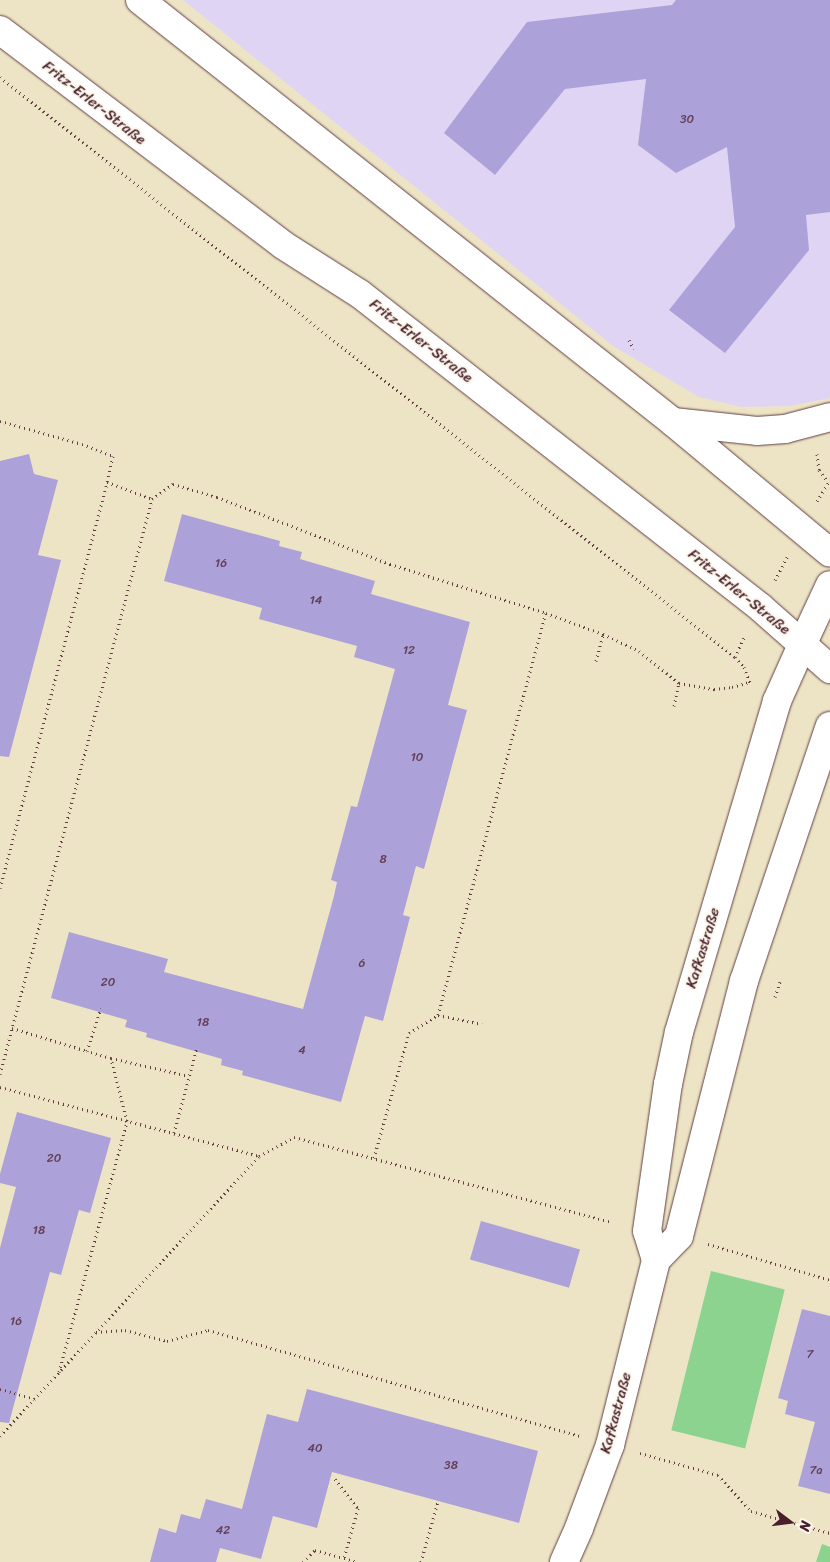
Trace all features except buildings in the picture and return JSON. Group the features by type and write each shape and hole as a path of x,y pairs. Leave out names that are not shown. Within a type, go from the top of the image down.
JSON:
{"main road":[{"path":"140,0 673,422 830,552"},
{"name":"Fritz-Erler-Straße","path":"0,30 283,245 360,294 760,607 830,669"},
{"path":"673,422 757,432 785,429 830,417"},
{"name":"Kafkastraße","path":"656,1260 647,1231 668,1084 679,1032 777,701 830,585"},
{"name":"Kafkastraße","path":"564,1562 579,1528 610,1445 656,1260 679,1236 744,981 830,726"}],"path":[{"path":"0,77 735,656 744,667 749,682 777,701"},
{"path":"0,421 82,444 113,456 0,888"},
{"path":"107,482 152,499"},
{"path":"735,656 802,528 830,482"},
{"path":"0,1074 152,499 173,484 216,497 390,564 546,613 603,634 639,652 679,683 714,689 732,688 749,682"},
{"path":"438,1015 546,613"},
{"path":"596,661 603,634"},
{"path":"674,706 679,683"},
{"path":"87,1051 101,1008"},
{"path":"374,1158 409,1032 438,1015 482,1024"},
{"path":"12,1028 111,1058 189,1076"},
{"path":"174,1133 197,1047"},
{"path":"58,1373 126,1121 111,1058"},
{"path":"0,1087 259,1156"},
{"path":"0,1436 259,1156 294,1137 611,1222"},
{"path":"712,1245 830,1280"},
{"path":"96,1332 125,1330 167,1341 208,1330 718,1475 751,1511 830,1533"},
{"path":"0,1388 35,1399"},
{"path":"335,1479 358,1508 344,1558"},
{"path":"421,1562 438,1501"},
{"path":"303,1562 315,1550 358,1562"}],"shaded area":[{"path":"183,0 830,0 830,398 789,406 742,407 699,397 613,346"}],"green space":[{"path":"711,1271 785,1289 745,1449 671,1430"},
{"path":"822,1544 830,1547 830,1562 816,1562"}]}
